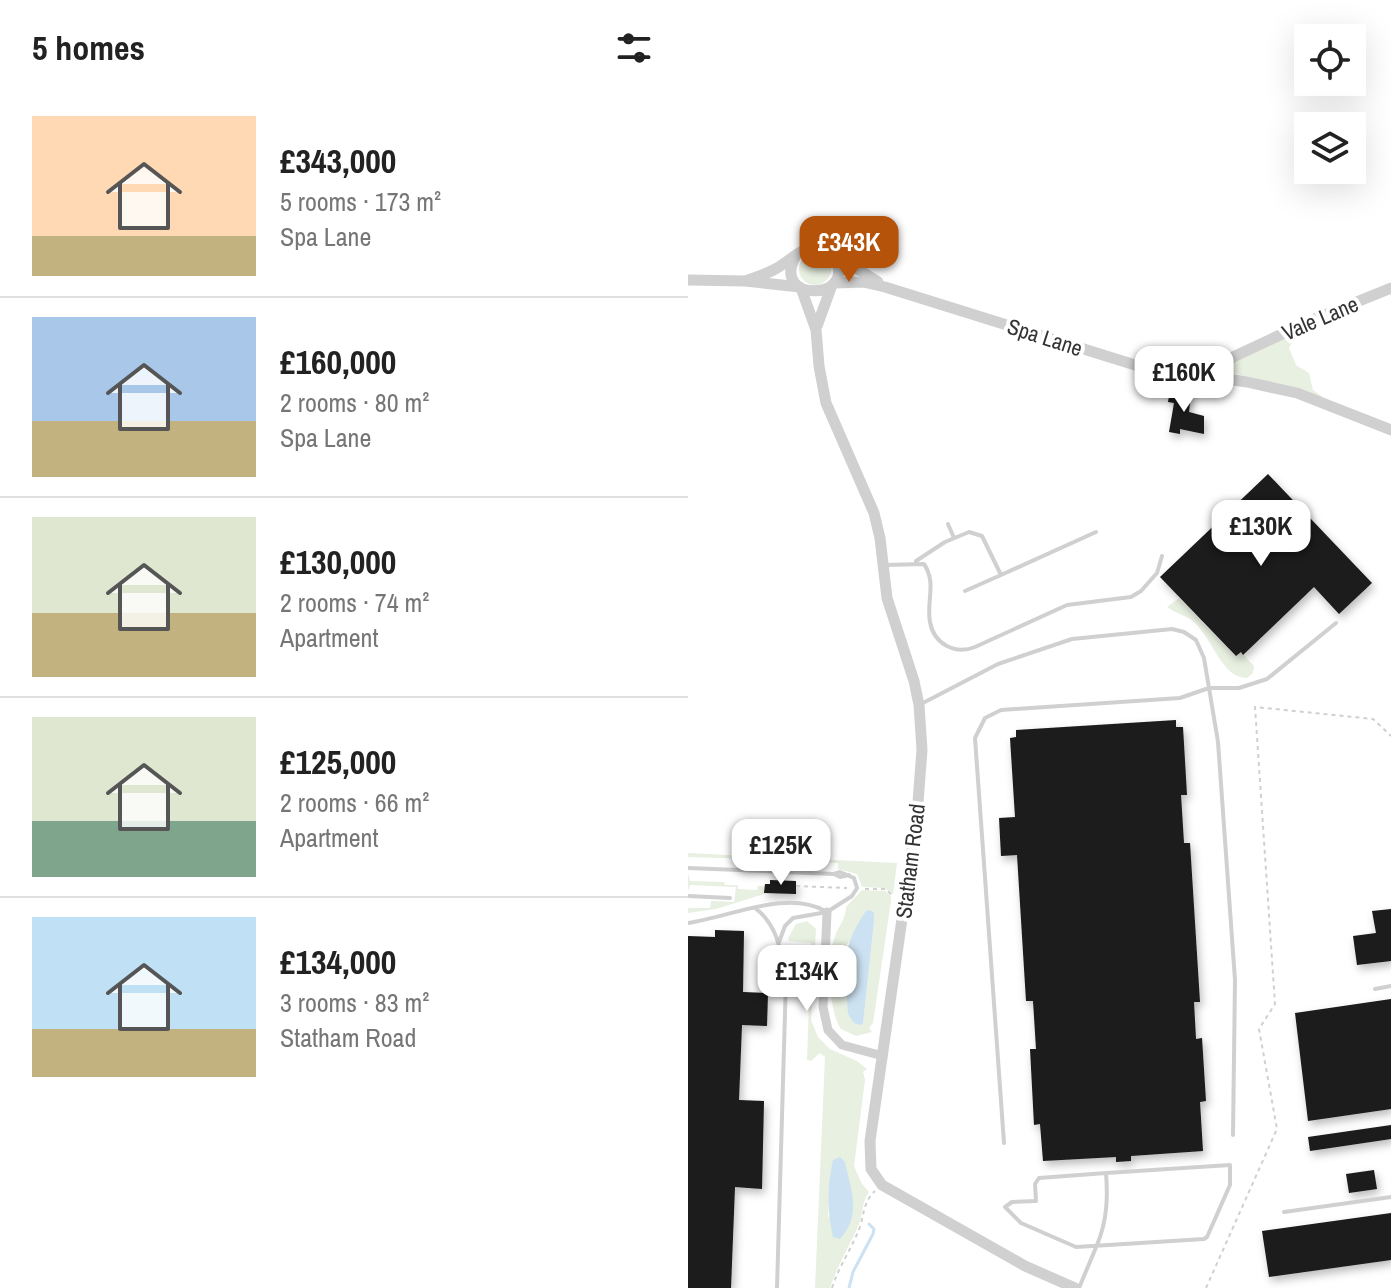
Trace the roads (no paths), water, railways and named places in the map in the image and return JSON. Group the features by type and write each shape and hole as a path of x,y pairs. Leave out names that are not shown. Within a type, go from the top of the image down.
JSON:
{"street":[{"path":"688,280 745,281 800,288 814,293 833,284 838,264 831,253 817,246 802,250 776,269 745,281"},
{"name":"Spa Lane","path":"831,253 885,287"},
{"path":"796,255 791,269 800,288"},
{"name":"Spa Lane","path":"833,284 863,282 885,287 1152,369 1297,393 1391,430"},
{"name":"Statham Road","path":"816,330 833,284"},
{"name":"Statham Road","path":"800,288 816,330 826,403 874,513 887,598 919,705 922,750 917,815 869,1156 871,1169 882,1185 1025,1266 1077,1288"},
{"name":"Vale Lane","path":"1215,378 1218,368 1233,357 1391,288"},
{"path":"827,912 823,1007 828,1030 842,1045 883,1056"}],"lane":[{"path":"948,524 954,538"},
{"path":"915,562 969,532 982,536 1001,575"},
{"path":"965,591 1096,532"},
{"path":"883,565 924,564 931,585 929,616 932,630 943,644 959,651 975,647 1067,605 1131,597 1157,573 1162,556"},
{"path":"1004,1143 975,738 985,718 1001,710 1180,698 1209,688 1239,688 1267,679 1336,623"},
{"path":"919,705 998,664 1072,639 1172,629 1196,640 1204,658 1218,742 1235,980 1233,1135"},
{"path":"688,868 840,872 856,881 857,888 852,896 827,912 793,918 785,926 779,943"},
{"path":"688,896 730,898"},
{"path":"688,923 787,901 813,903 827,912"},
{"path":"755,908 769,919 779,943 786,979 777,1288"},
{"path":"1375,989 1391,986"},
{"path":"1230,1165 1231,1179 1204,1239 1067,1245 1021,1223 1005,1207 1012,1202 1036,1201 1035,1184 1039,1178 1106,1173 1230,1165"},
{"path":"1077,1288 1097,1245 1107,1205 1106,1173"},
{"path":"1284,1212 1391,1197"}],"water":[{"path":"870,910 874,913 874,922 863,1024 860,1025 854,1023 848,1014 846,961 857,925"},
{"path":"840,1157 845,1162 853,1211 847,1230 840,1239 833,1237 828,1198 833,1160"}],"waterway":[{"path":"849,1288 853,1272 873,1234 874,1229 869,1224"}]}
